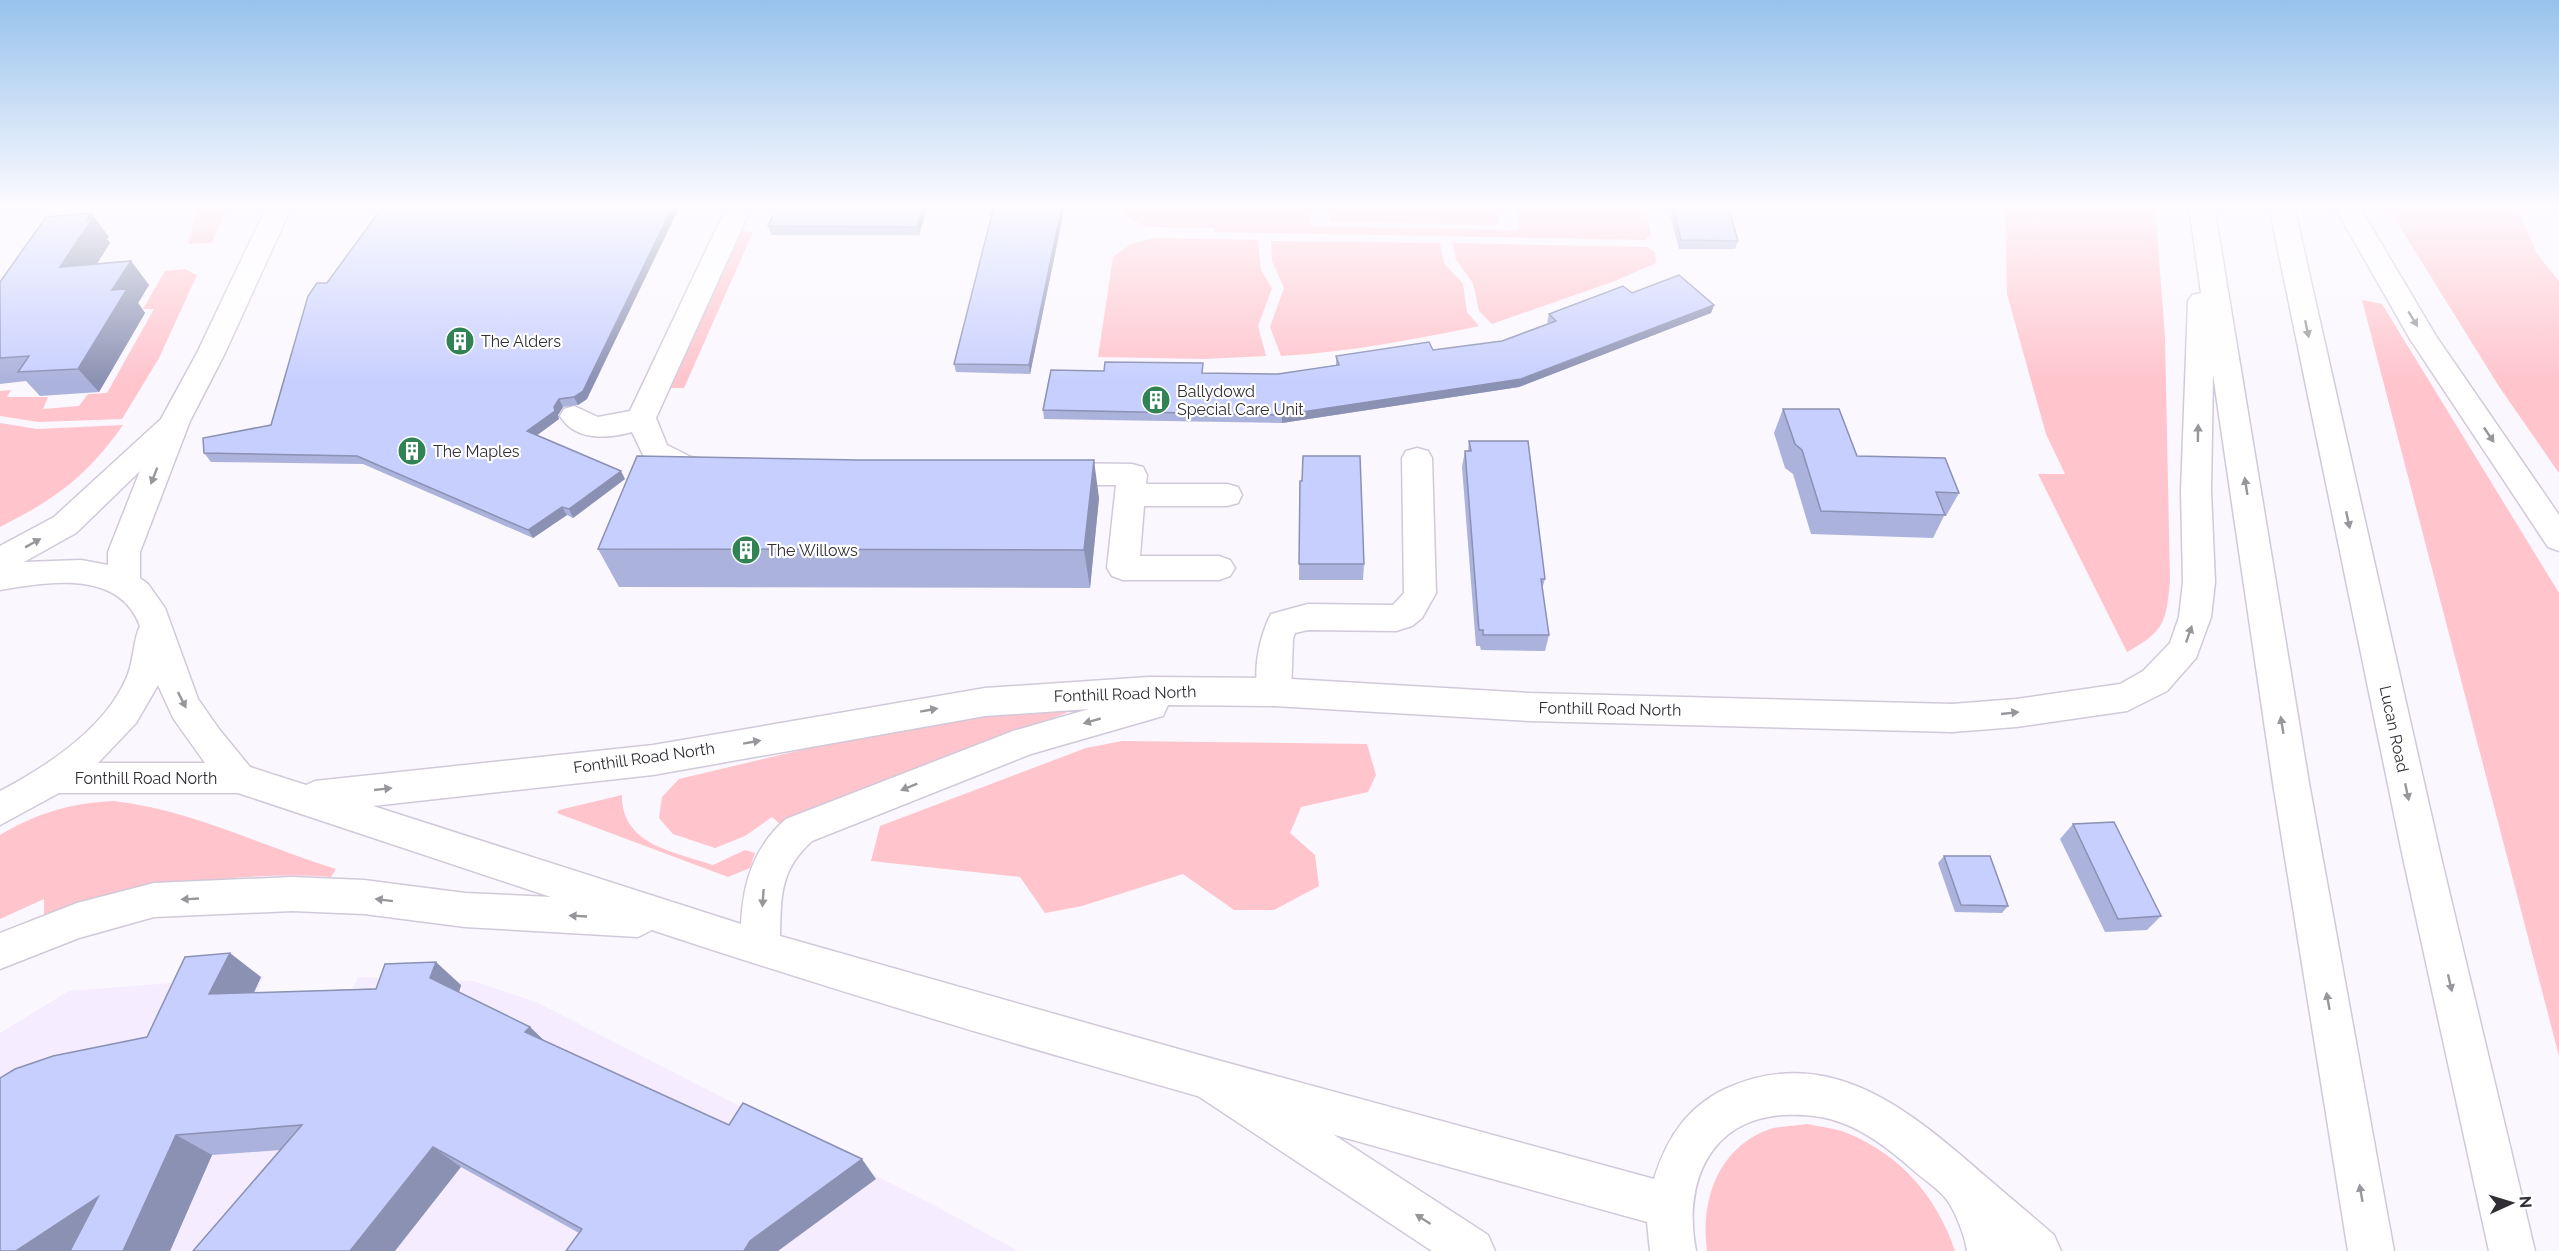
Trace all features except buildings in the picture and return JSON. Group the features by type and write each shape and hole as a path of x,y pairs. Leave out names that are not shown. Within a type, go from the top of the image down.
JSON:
{"main road":[{"path":"124,584 124,552 175,421 211,353 252,264"},
{"path":"574,416 586,426 612,428 641,418 713,264"},
{"name":"Fonthill Road North","path":"304,798 653,760 985,702 1149,691 1274,692 1530,707 1952,718 2016,713 2127,697 2155,681 2184,649 2195,617 2199,582 2196,491 2201,264"},
{"path":"2210,264 2291,783 2371,1251"},
{"name":"Lucan Road","path":"2294,264 2421,853 2512,1251"},
{"path":"2380,264 2424,339 2559,539"},
{"path":"641,418 655,452 687,468 734,468"},
{"path":"0,561 65,525 175,421"},
{"path":"1274,692 1276,639 1284,623 1308,617 1396,618 1405,616 1411,609 1420,593 1417,458"},
{"path":"1027,474 1132,476 1123,568 1219,568"},
{"path":"1130,495 1227,495"},
{"name":"Fonthill Road North","path":"0,578 39,571 90,572 124,584 148,607 181,702 238,778"},
{"name":"Fonthill Road North","path":"5,808 53,778 88,751 126,711 149,671 155,647 155,626"},
{"path":"760,948 762,892 767,872 776,850 799,830 1026,741 1098,719 1210,692"},
{"name":"Fonthill Road North","path":"53,778 238,778 760,948 1210,1079 1670,1206"},
{"path":"0,951 77,921 120,909 154,900 198,898 292,894 364,897 465,910 679,921"},
{"path":"1210,1079 1472,1251"},
{"path":"1673,1251 1670,1206 1677,1171 1691,1142 1708,1123 1727,1109 1756,1097 1789,1092 1825,1095 1861,1107 1899,1129 2038,1251"},
{"path":"1961,1184 1988,1241 1990,1251"}],"shaded area":[{"path":"726,264 739,264 684,388 671,388"},
{"path":"1112,264 1260,264 1261,270 1272,288 1258,326 1266,356 1204,359 1098,357"},
{"path":"1274,264 1445,264 1463,284 1467,312 1479,326 1380,345 1281,356 1270,327 1284,288"},
{"path":"1459,264 1653,264 1615,281 1492,324 1479,311 1473,283"},
{"path":"2006,264 2159,264 2165,337 2170,581 2165,616 2161,624 2149,638 2127,652 2038,474 2065,474 2046,434 2007,294"},
{"path":"2423,264 2545,264 2559,281 2559,473 2500,388"},
{"path":"185,269 197,275 159,358 122,419 39,422 0,416 0,391 11,390 7,397 48,397 43,409 79,406 88,394 107,393 154,309 143,309 165,271"},
{"path":"2362,300 2382,304 2559,593 2559,1056"},
{"path":"0,423 37,429 123,425 96,459 69,485 38,506 0,527"},
{"path":"1069,708 1066,713 817,806 781,825 772,817 745,836 715,848 673,834 659,818 662,797 679,779 885,730 987,715"},
{"path":"1122,741 1367,744 1376,775 1368,792 1301,807 1290,833 1315,855 1319,886 1274,910 1234,910 1183,874 1082,906 1045,913 1020,877 871,861 880,826 1086,748"},
{"path":"622,795 624,812 630,825 640,836 653,844 713,865 745,850 755,853 750,868 728,877 557,813 559,810"},
{"path":"114,801 199,820 336,869 331,877 260,876 185,883 112,897 44,916 44,899 0,919 0,835 55,810"},
{"path":"264,976 248,1014 344,1009 358,977 473,981 536,1002 941,1209 1018,1251 0,1251 0,1033 69,991"},
{"path":"1807,1124 1847,1133 1884,1153 1900,1166 1927,1196 1938,1213 1955,1251 1707,1251 1707,1213 1710,1195 1725,1162 1752,1137 1770,1129"}],"place":[{"name":"The Alders","path":"460,341"},
{"name":"Ballydowd Special Care Unit","path":"1156,400"},
{"name":"The Maples","path":"412,451"},
{"name":"The Willows","path":"746,550"}]}
